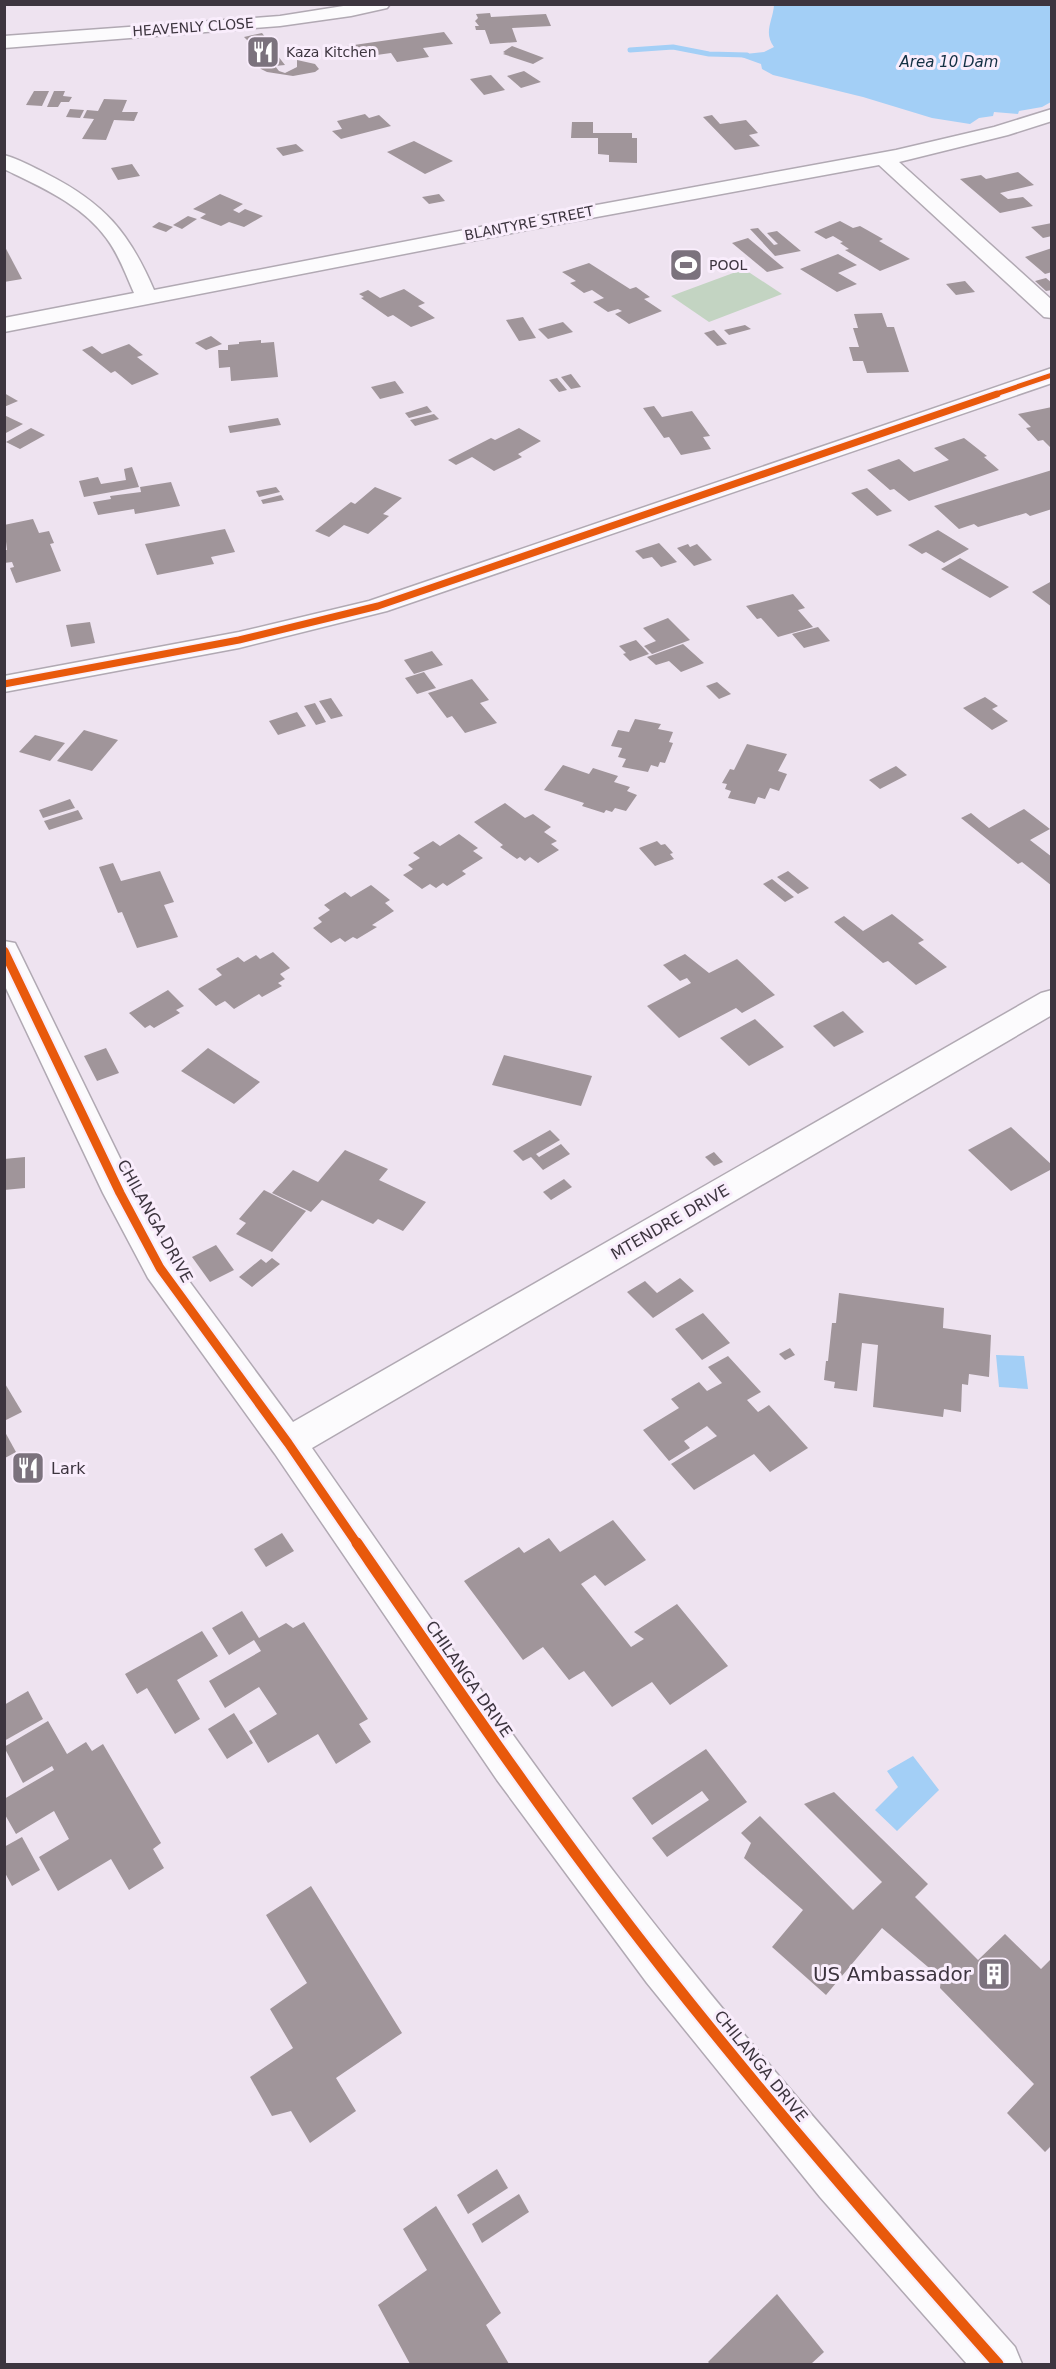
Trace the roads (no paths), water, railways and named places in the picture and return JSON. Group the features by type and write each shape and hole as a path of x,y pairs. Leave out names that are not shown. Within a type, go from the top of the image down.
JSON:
{"street":[{"name":"HEAVENLY CLOSE","path":"4,42 280,21 351,11 381,4"},
{"name":"BLANTYRE STREET","path":"4,326 425,243 883,158 977,136 1052,115"},
{"path":"883,158 1052,312"},
{"path":"4,161 80,202 103,220 124,248 147,298"},
{"path":"4,684 192,650 313,624 378,606 1052,375"},
{"name":"CHILANGA DRIVE","path":"4,951 120,1193 160,1268 197,1321 288,1443 511,1766 662,1968 836,2181 998,2364"},
{"name":"MTENDRE DRIVE","path":"288,1443 1052,1001"}],"water":[{"name":"Area 10 Dam","path":"774,5 1051,5 1051,102 1042,107 1019,111 1018,114 994,112 993,116 979,118 970,124 932,118 863,97 773,75 762,69 761,64 736,55 764,52 774,47 769,31"},
{"path":"996,1355 1024,1356 1028,1389 999,1387"},
{"path":"913,1756 939,1790 897,1831 875,1810 898,1787 887,1771"}],"waterway":[{"path":"630,50 673,47 709,54 747,55"}],"place":[{"name":"Kaza Kitchen","path":"263,52"},
{"name":"POOL","path":"686,265"},
{"name":"Lark","path":"28,1468"},
{"name":"US Ambassador","path":"994,1974"}]}
